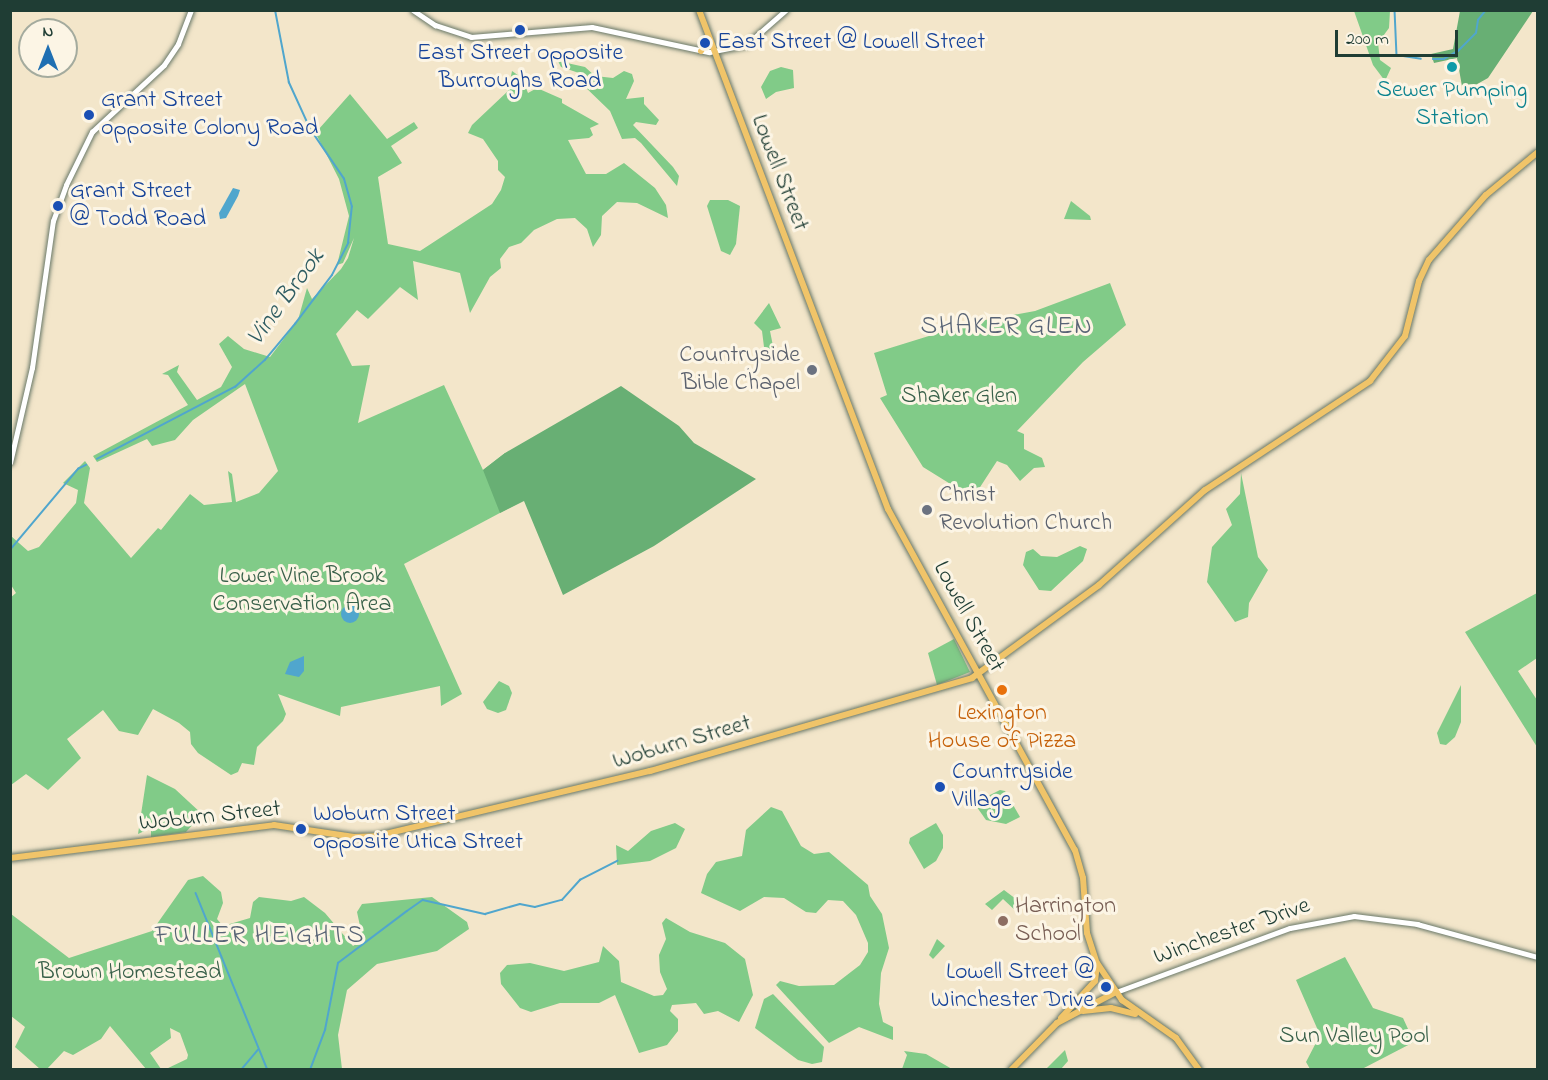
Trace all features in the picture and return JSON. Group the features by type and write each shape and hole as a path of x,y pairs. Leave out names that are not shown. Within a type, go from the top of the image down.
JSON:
{"main road":[{"name":"Lowell Street","path":"699,10 888,509 1076,852 1082,875 1087,933 1097,963 1116,992 1133,1010 1182,1045 1199,1070"},
{"path":"700,51 709,38"},
{"name":"Woburn Street","path":"10,858 274,825 355,837 376,836 650,771 950,686 978,674 1099,585 1205,490 1356,393 1386,364 1406,333 1419,281 1429,260 1486,195 1538,152"},
{"path":"1011,1070 1095,981 1097,963"},
{"path":"1057,1023 1116,992"},
{"path":"1066,1017 1111,1008 1154,1023"}],"street":[{"path":"10,463 32,368 50,237 63,192 92,132 164,65 178,45 192,10"},
{"path":"413,10 435,25 471,37 592,27 639,34 700,51 715,52 753,41 786,10"},
{"name":"Winchester Drive","path":"1116,992 1290,928 1354,916 1417,924 1538,957"}],"green space":[{"path":"1354,11 1390,11 1389,28 1378,43 1380,60 1391,68 1385,81 1373,65"},
{"path":"1460,11 1533,11 1488,78 1463,92 1457,58 1434,63 1431,54 1453,49"},
{"path":"558,61 585,67 595,76 613,78 624,71 632,74 634,81 626,99 644,97 644,104 659,120 656,125 636,122 633,125 673,167 679,176 677,186 641,143 635,138 622,139 610,111 582,84 585,75 561,67"},
{"path":"781,67 793,70 794,88 776,92 766,99 761,87 770,71"},
{"name":"Lower Vine Brook Conservation Area","path":"512,71 522,78 528,93 537,88 562,99 562,103 599,124 590,128 593,135 589,138 568,140 586,174 606,174 624,163 655,188 666,205 668,218 637,203 617,202 602,216 601,235 593,247 587,229 575,218 557,219 534,230 521,243 509,247 500,259 501,268 490,277 470,313 460,273 413,261 418,300 400,287 368,319 357,310 336,334 352,366 370,365 358,423 444,385 483,470 505,453 528,498 404,564 462,694 441,706 440,686 341,707 340,716 278,694 286,714 283,721 257,747 254,765 242,763 238,772 231,775 198,753 191,744 190,732 179,723 153,709 138,735 119,731 103,710 67,739 81,758 48,790 26,774 11,785 10,598 16,593 11,585 11,536 28,551 39,547 76,503 78,490 63,483 85,461 90,468 84,503 131,558 158,528 161,530 190,494 204,505 232,502 228,471 232,474 236,502 259,493 278,471 245,384 193,420 175,440 152,446 147,439 97,462 93,456 188,405 168,375 162,374 179,365 177,372 197,400 221,387 232,367 219,344 228,336 244,349 270,357 298,320 307,288 312,299 341,269 348,258 354,238 343,263 337,265 349,216 339,179 316,134 320,135 318,130 350,94 387,139 414,122 418,128 391,146 402,163 378,177 388,244 420,251 492,204 501,190 505,177 498,170 498,161 483,139 468,133 472,125 508,91"},
{"path":"710,200 728,200 740,206 736,244 730,255 721,251 707,206"},
{"path":"1071,201 1090,216 1091,220 1064,219"},
{"name":"Shaker Glen","path":"1110,283 1126,325 1083,362 1017,431 1024,434 1024,449 1042,458 1045,467 1034,468 1020,481 1007,465 997,461 973,498 923,467 880,398 887,395 874,353 974,322 1035,311"},
{"path":"769,303 781,328 770,331 773,346 769,350 764,347 762,331 754,323"},
{"path":"621,386 679,426 694,443 756,479 654,546 563,595 524,501 500,513 483,470 505,453"},
{"path":"1241,473 1258,557 1268,570 1249,603 1248,617 1235,622 1207,582 1212,547 1232,525 1226,509 1240,494"},
{"path":"1080,546 1087,549 1083,561 1051,591 1039,590 1023,565 1026,552 1033,549 1041,556 1057,557"},
{"path":"1537,593 1537,658 1518,671 1537,700 1537,747 1465,632"},
{"path":"954,639 970,672 937,685 928,653"},
{"path":"499,681 509,686 512,693 506,710 498,713 487,709 483,702"},
{"path":"1461,685 1461,722 1455,737 1446,745 1440,744 1437,733"},
{"path":"147,775 175,789 202,814 186,832 151,837 151,828 138,834"},
{"path":"1000,790 1005,791 1020,817 1006,824 986,820 974,803"},
{"path":"771,807 782,811 801,846 814,854 829,852 868,885 870,896 882,914 889,948 881,973 879,1004 883,1022 893,1027 893,1040 859,1027 829,1043 776,985 780,981 799,986 834,985 860,965 868,952 868,943 856,915 843,901 828,900 816,913 806,912 784,898 764,897 740,911 701,893 707,874 716,862 742,856 746,830"},
{"path":"675,823 685,829 676,848 650,861 617,865 616,845 628,851 651,831"},
{"path":"936,823 943,835 943,848 936,861 924,869 909,843 910,838"},
{"name":"Brown Homestead","path":"203,876 221,892 223,903 217,919 223,926 250,918 253,902 259,897 291,901 304,897 325,913 353,946 363,940 357,912 362,904 432,897 467,922 469,929 437,951 377,964 347,990 338,1035 342,1069 166,1069 187,1059 188,1055 180,1033 170,1028 171,1038 150,1053 161,1069 146,1069 110,1026 101,1039 73,1055 64,1051 47,1069 40,1069 15,1047 25,1027 11,1016 11,914 69,958 152,931 188,880"},
{"path":"1004,890 1024,905 1017,912 1003,899 992,910 985,904"},
{"path":"666,918 690,932 725,943 745,959 753,995 739,1022 718,1011 704,1014 696,1003 672,1005 670,1011 678,1019 678,1031 667,1045 639,1053 615,995 599,1003 560,1003 531,1012 520,1008 501,984 500,973 507,965 530,963 564,971 599,962 603,946 619,961 621,982 654,996 663,995 667,989 660,972 659,955 666,939 662,923"},
{"path":"937,939 945,946 933,959 929,955"},
{"name":"Sun Valley Pool","path":"1345,957 1373,1008 1403,1018 1414,1042 1362,1069 1310,1069 1306,1062 1320,1035 1296,980"},
{"path":"773,994 824,1047 822,1062 812,1064 798,1060 755,1028 764,999"},
{"path":"1065,1050 1068,1061 1061,1069 1046,1069"},
{"path":"904,1051 926,1054 952,1069 902,1069 907,1055"}],"water":[{"path":"233,188 240,190 238,196 226,218 220,219 219,213"},
{"path":"346,605 354,605 359,610 357,621 346,623 341,618 341,610"},
{"path":"304,656 304,671 299,677 285,674 290,662"}],"waterway":[{"name":"Vine Brook","path":"97,459 235,387 265,360 295,324 332,275 348,243 352,207 344,179 310,129 289,83 275,10"},
{"path":"1395,10 1397,55 1421,59"},
{"path":"1433,59 1444,59 1458,51 1476,33 1478,20 1486,10"},
{"name":"Vine Brook","path":"10,550 78,469 86,465"},
{"path":"310,1070 325,1030 338,963 423,900 485,914 520,904 535,907 562,900 580,880 617,861"},
{"path":"196,893 268,1070"},
{"path":"241,1070 258,1050"}],"place":[{"name":"East Street opposite Burroughs Road","path":"520,30"},
{"name":"East Street @ Lowell Street","path":"705,43"},
{"name":"Sewer Pumping Station","path":"1452,67"},
{"name":"Grant Street opposite Colony Road","path":"89,115"},
{"name":"Grant Street @ Todd Road","path":"58,206"},
{"name":"Countryside Bible Chapel","path":"812,370"},
{"name":"Christ Revolution Church","path":"927,510"},
{"name":"Lexington House of Pizza","path":"1002,690"},
{"name":"Countryside Village","path":"940,787"},
{"name":"Woburn Street opposite Utica Street","path":"301,829"},
{"name":"Harrington School","path":"1003,921"},
{"name":"Lowell Street @ Winchester Drive","path":"1106,987"}],"district":[{"name":"SHAKER GLEN","path":"1007,328"},
{"name":"FULLER HEIGHTS","path":"260,937"}]}
